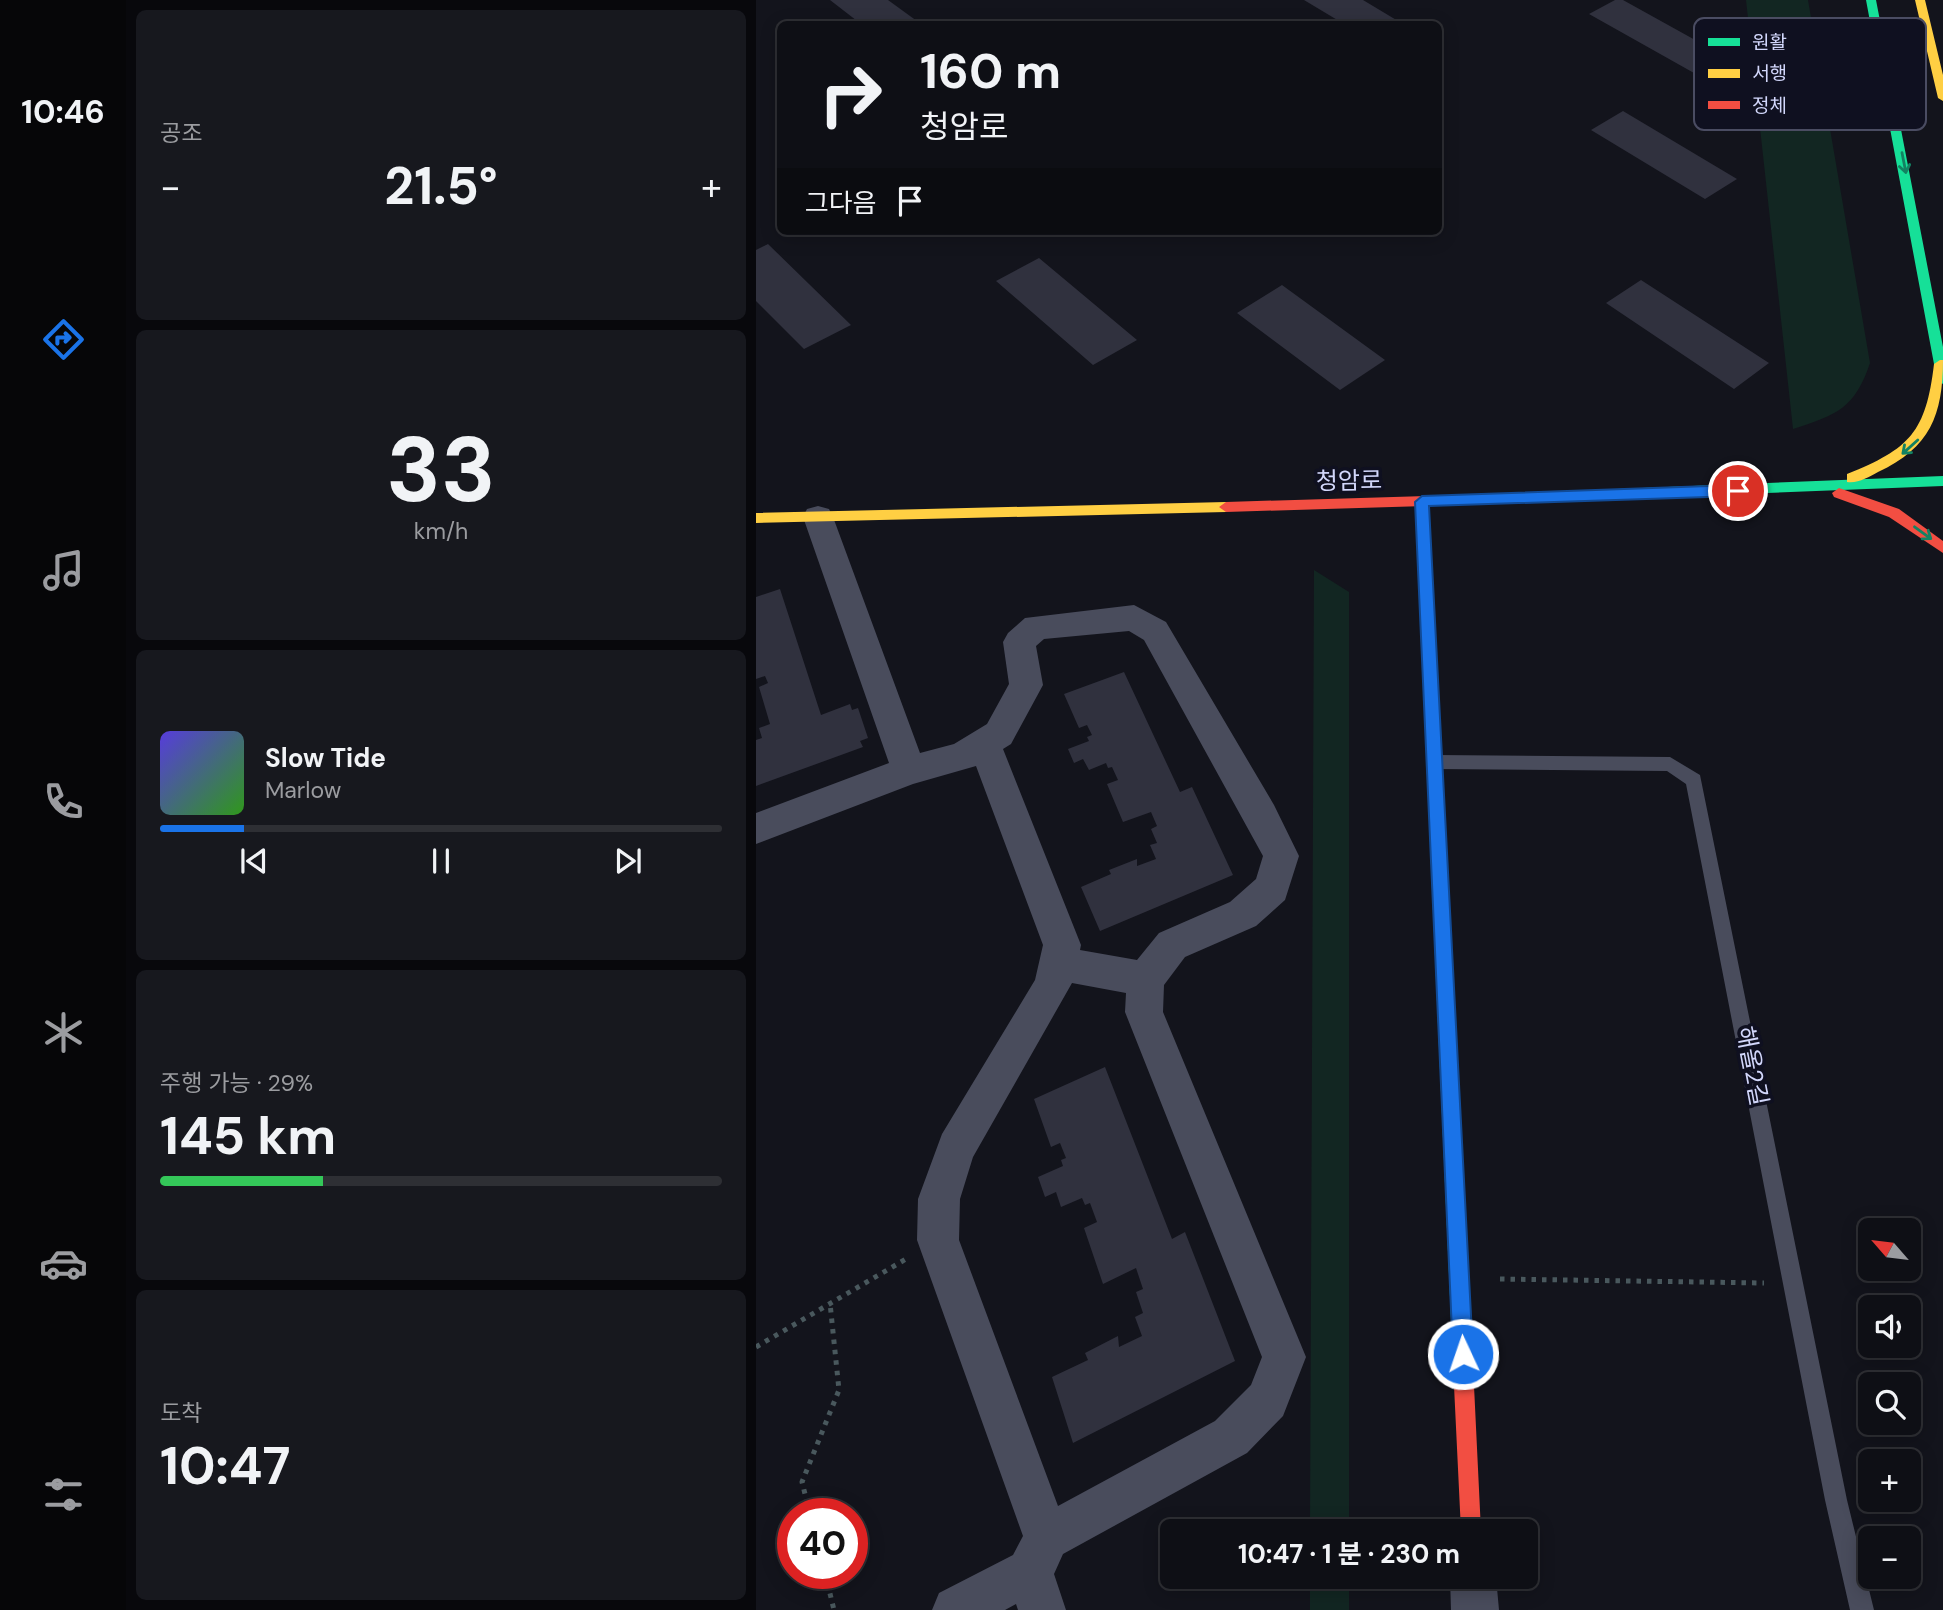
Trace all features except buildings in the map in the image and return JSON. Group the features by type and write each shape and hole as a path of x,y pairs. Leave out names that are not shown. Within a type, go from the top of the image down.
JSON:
{"street":[{"path":"1871,0 1874,18"},
{"path":"1920,0 1924,18"},
{"path":"1926,25 1942,92"},
{"path":"1816,488 1884,466 1910,450 1930,426 1939,400 1942,372 1896,130"},
{"name":"청암로","path":"756,517 1422,502 1943,481"},
{"path":"1816,488 1861,498 1900,516 1943,548"},
{"path":"1422,502 1470,1519"},
{"path":"818,517 909,770"},
{"path":"756,829 909,770 963,756 999,734 1026,685 1019,642 1036,627 1134,618 1155,631 1262,816 1281,856 1272,888 1243,914 1172,945 1145,979 1144,1012 1284,1357 1267,1400 1231,1437 1039,1573 956,1610"},
{"path":"984,743 1062,945 1052,986 956,1148 939,1199 938,1240 1039,1573"},
{"path":"1057,963 1145,979"},
{"path":"1474,1589 1475,1610"}],"lane":[{"name":"해올2길","path":"1435,762 1670,764 1694,780 1836,1500 1862,1610"}],"path":[{"path":"756,1347 938,1240"},
{"path":"1460,1279 1793,1283"},
{"path":"806,1498 802,1482 839,1390 830,1303"},
{"path":"829,1589 834,1610"}],"green space":[{"path":"1746,0 1808,0 1811,18 1748,18"},
{"path":"1760,130 1830,130 1870,363 1858,390 1842,408 1793,429"},
{"path":"1314,570 1349,592 1349,1519 1310,1519"},
{"path":"1310,1589 1349,1589 1349,1610 1310,1610"}],"traffic: fast":[{"path":"1871,0 1874,18"},
{"path":"1896,130 1943,380"},
{"path":"1492,499 1943,481"},
{"path":"1422,502 1463,1365"}],"traffic: slow":[{"path":"1920,0 1924,18"},
{"path":"1926,26 1943,98"},
{"path":"1852,478 1892,460 1918,438 1933,407 1940,364"},
{"path":"756,518 1226,507"}],"traffic: jam":[{"path":"1839,493 1894,513 1943,548"},
{"path":"1226,507 1492,499"},
{"path":"1463,1365 1470,1519"}],"route":[{"path":"1463,1354 1422,502 1738,491"}]}
